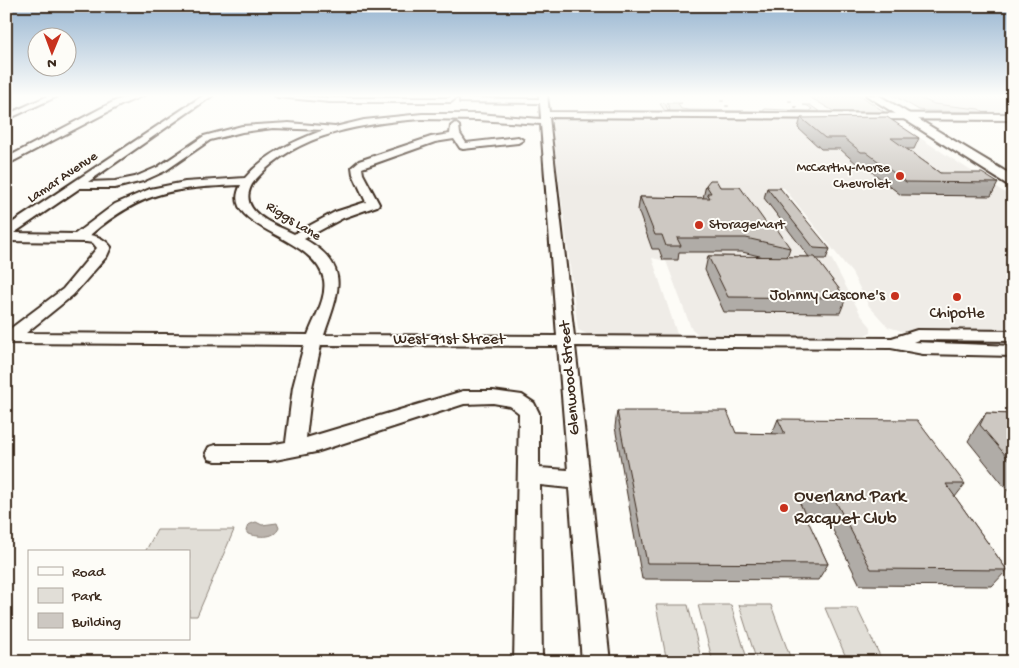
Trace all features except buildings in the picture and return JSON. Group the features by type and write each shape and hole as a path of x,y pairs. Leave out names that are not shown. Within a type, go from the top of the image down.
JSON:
{"main road":[{"path":"921,126 1013,182"},
{"path":"940,126 1013,169"}],"street":[{"path":"6,162 73,126"},
{"name":"Lamar Avenue","path":"6,233 163,126"},
{"path":"78,184 108,186 142,177 172,163 192,146 212,136 230,131 249,127 292,126"},
{"path":"303,126 338,130"},
{"path":"78,238 122,204 138,197 201,183 249,181 259,169 283,152 308,140 356,126"},
{"path":"455,126 456,136 463,146 518,140"},
{"name":"Glenwood Street","path":"547,126 596,662"},
{"path":"294,239 338,215 373,204 358,174 357,167 363,163 434,139 456,136"},
{"name":"Riggs Lane","path":"249,181 243,195 243,202 247,210 312,250 323,260 329,270 332,281 331,296 314,339 302,380 295,448"},
{"path":"6,237 78,238 98,240 104,245 102,253 68,292 8,338"},
{"name":"West 91st Street","path":"891,343 917,335 1013,336"},
{"name":"West 91st Street","path":"8,338 891,343 937,350 1013,351"},
{"path":"937,350 938,344 1013,344"},
{"path":"216,453 270,452 316,444 456,400 474,397 506,398 522,404 529,413 528,662"},
{"path":"529,476 580,480"}],"shaded area":[{"path":"552,126 902,126 1013,198 1013,332 902,331 888,327 869,306 852,273 784,188 778,188 777,191 832,260 861,315 871,327 871,332 865,335 783,337 700,336 691,328 666,261 652,258 678,337 591,336 578,330"},
{"path":"256,522 262,525 277,523 279,528 277,532 270,536 248,534 246,531 248,525"}],"green space":[{"path":"157,530 234,530 197,616 190,616 190,550 146,550"},
{"path":"656,605 688,605 702,662 667,662"},
{"path":"698,605 731,605 748,662 713,662"},
{"path":"739,605 771,605 792,662 757,662"},
{"path":"825,608 857,608 883,662 848,662"}],"place":[{"name":"McCarthy-Morse Chevrolet","path":"900,176"},
{"name":"StorageMart","path":"699,225"},
{"name":"Johnny Cascone's","path":"895,296"},
{"name":"Chipotle","path":"957,297"},
{"name":"Overland Park Racquet Club","path":"784,508"}]}
